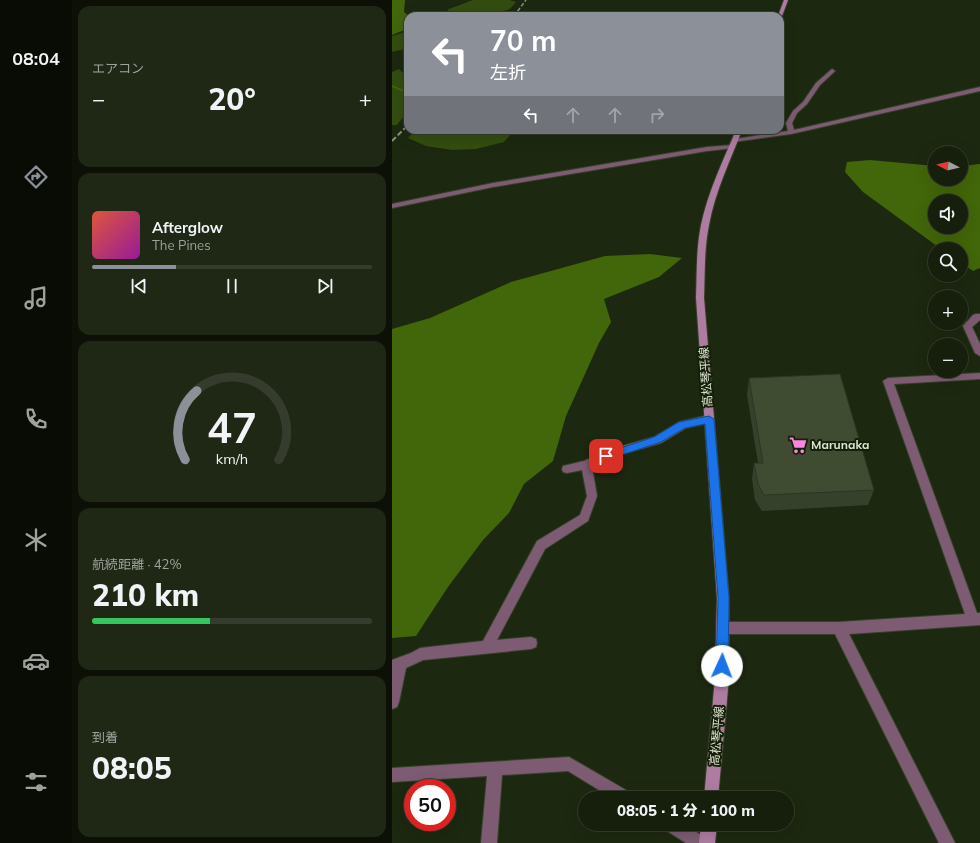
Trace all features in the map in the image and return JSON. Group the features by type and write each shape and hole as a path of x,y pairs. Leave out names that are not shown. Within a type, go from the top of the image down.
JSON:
{"main road":[{"path":"782,12 786,0"},
{"name":"高松琴平線","path":"712,791 722,678 724,598 700,298 702,253 706,217 717,182 738,134"},
{"path":"707,843 708,831"}],"street":[{"path":"791,132 790,123 795,112 805,103 818,84 832,71"},
{"path":"784,133 980,89"},
{"path":"392,206 493,185 734,144 782,134"},
{"path":"980,317 976,317 967,326 980,353"},
{"path":"724,628 840,628 976,619 888,381 980,376"},
{"path":"566,469 586,465 616,452 657,440 683,425 709,419"},
{"path":"486,648 541,545 558,532 584,518 592,496 586,465"},
{"path":"840,628 947,843"},
{"path":"392,702 396,666 420,654 531,643"},
{"path":"392,775 569,764 614,791"},
{"path":"489,843 494,768"},
{"path":"681,831 701,843"}],"shaded area":[{"path":"392,0 405,0 404,30 392,35"},
{"path":"473,0 509,0 516,2 510,9 500,12 446,12 449,9"},
{"path":"404,32 404,49 392,52 392,36"},
{"path":"399,69 404,74 404,116 397,125 392,125 392,72"},
{"path":"412,134 511,134 504,142 476,149 452,150 426,146 408,138"},
{"path":"870,160 928,165 928,186 968,186 968,165 980,164 980,268 973,271 968,268 968,242 931,242 863,192 845,172 847,162"},
{"path":"650,254 682,258 659,277 604,299 611,322 599,343 566,416 553,461 524,484 509,513 483,540 448,587 416,636 392,638 392,329 430,318 511,282 605,256"}],"building":[{"path":"840,374 874,490 764,495 758,484 754,463 763,463 749,378"}],"waterway":[{"path":"392,86 404,91"}],"railway":[{"path":"517,12 526,0"},
{"path":"392,141 404,129"}],"place":[{"name":"Marunaka","path":"798,445"}],"route":[{"path":"606,456 657,440 683,425 709,419 724,598 722,666"}]}
